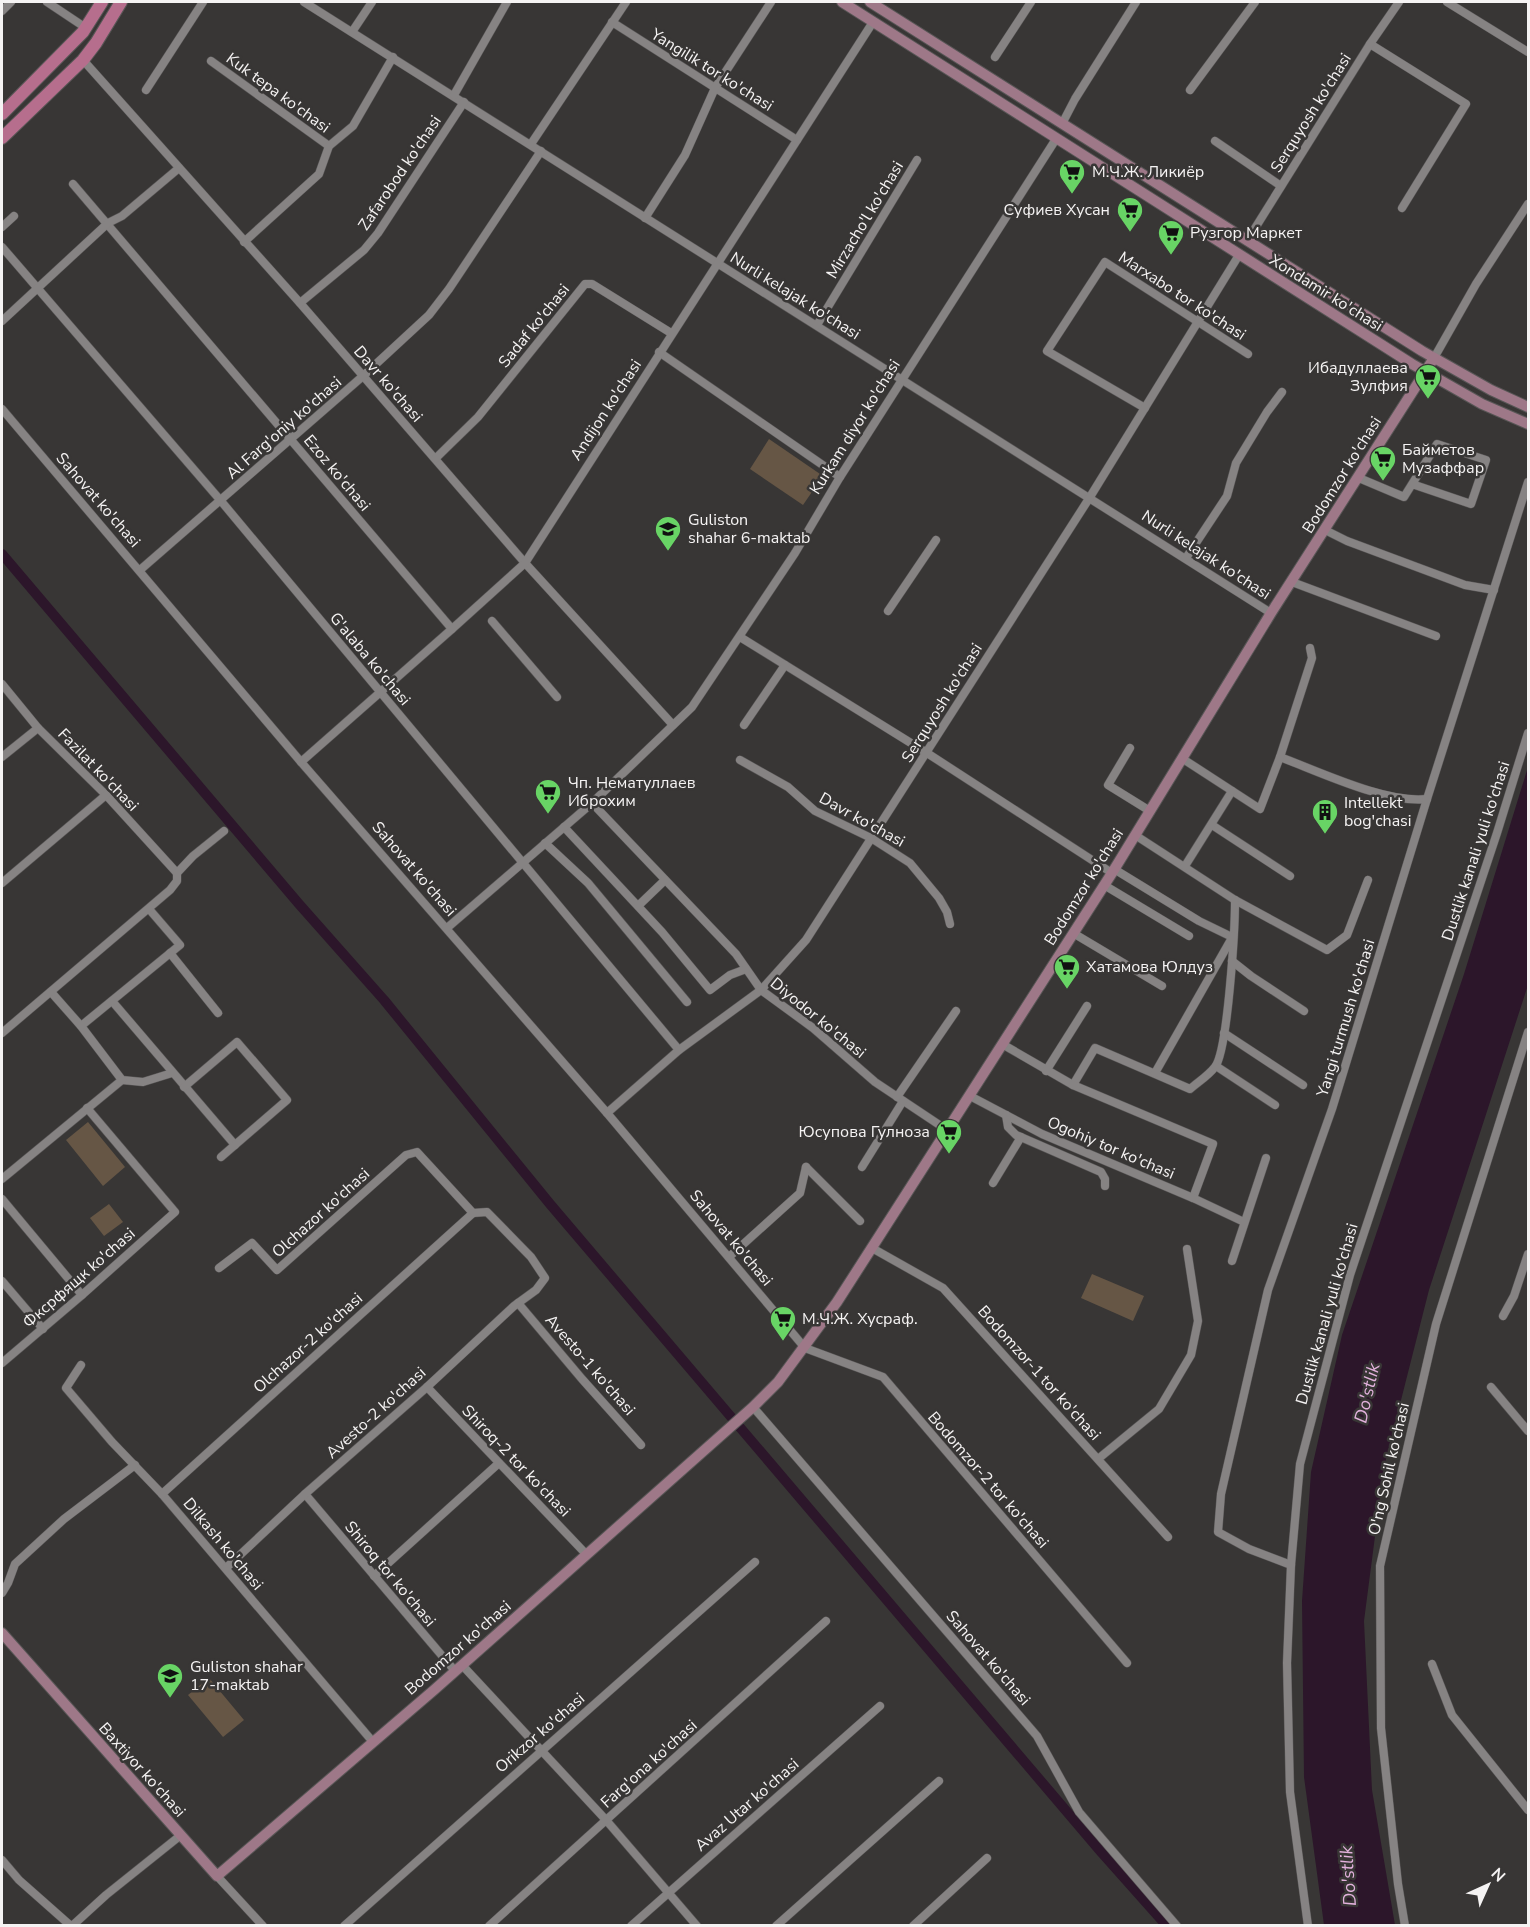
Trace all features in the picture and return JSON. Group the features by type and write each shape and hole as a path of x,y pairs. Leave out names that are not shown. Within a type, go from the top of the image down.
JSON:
{"main road":[{"path":"2,114 86,28 102,2"},
{"path":"2,138 83,60 121,2"}],"street":[{"path":"2,11 11,2"},
{"path":"47,2 86,28"},
{"path":"146,90 203,2"},
{"name":"Nurli kelajak ko'chasi","path":"304,2 1271,613"},
{"path":"352,32 372,2"},
{"path":"454,95 507,2"},
{"path":"531,144 626,2"},
{"path":"645,218 685,155 715,88 771,2"},
{"name":"Xondamir ko'chasi","path":"842,2 1425,372 1482,404 1528,424"},
{"name":"Xondamir ko'chasi","path":"870,2 882,5 1247,241 1434,358 1491,390 1528,407"},
{"path":"995,57 1031,2"},
{"name":"Kurkam diyor ko'chasi","path":"447,928 592,803 692,707 795,553 840,477 1056,139 1075,99 1136,2"},
{"path":"1190,90 1255,2"},
{"name":"Serquyosh ko'chasi","path":"1247,241 1370,44 1399,2"},
{"path":"1447,2 1528,52"},
{"name":"Yangilik tor ko'chasi","path":"612,22 797,140"},
{"name":"Andijon ko'chasi","path":"301,762 452,630 525,562 873,22"},
{"path":"1370,44 1466,104 1402,208"},
{"path":"244,242 319,174 329,146 353,126 393,57"},
{"name":"Davr ko'chasi","path":"83,60 300,303 525,562 673,725"},
{"name":"Kuk tepa ko'chasi","path":"211,61 329,146"},
{"name":"Zafarobod ko'chasi","path":"300,303 364,250 464,102"},
{"path":"1215,141 1281,186"},
{"name":"Al Farg'oniy ko'chasi","path":"140,570 363,376 429,315 449,289 541,151"},
{"name":"Mirzacho'l ko'chasi","path":"817,325 917,160"},
{"path":"2,321 108,223 122,216 179,168"},
{"name":"Ezoz ko'chasi","path":"73,184 452,630"},
{"path":"1434,358 1476,284 1528,204"},
{"path":"2,227 14,216"},
{"name":"G'alaba ko'chasi","path":"2,247 221,501 679,1050"},
{"name":"Serquyosh ko'chasi","path":"607,1113 679,1050 761,990 806,940 1090,497 1239,255"},
{"name":"Marxabo tor ko'chasi","path":"1145,408 1047,351 1105,262 1248,354"},
{"name":"Sadaf ko'chasi","path":"436,458 478,417 585,284 592,284 671,333"},
{"path":"659,352 840,477"},
{"name":"Bodomzor ko'chasi","path":"217,1876 459,1668 778,1382 805,1348 970,1096 1183,759 1271,613 1434,358"},
{"path":"1186,558 1227,496 1236,463 1282,392"},
{"name":"Sahovat ko'chasi","path":"2,409 301,762 607,1113 805,1348"},
{"path":"1359,478 1404,497 1412,484 1437,444 1486,460 1471,504 1412,484"},
{"name":"Yangi turmush ko'chasi","path":"1291,1565 1249,1549 1218,1532 1221,1494 1268,1290 1332,1109 1427,799 1528,482"},
{"path":"1325,530 1347,541 1464,585 1494,590"},
{"path":"888,611 936,540"},
{"path":"1292,582 1436,636"},
{"path":"492,621 557,697"},
{"path":"740,637 1113,871 1199,921 1234,935"},
{"path":"1183,759 1260,809 1280,757 1312,658 1310,648"},
{"path":"744,725 785,665"},
{"name":"Fazilat ko'chasi","path":"2,684 38,728 106,795 177,873"},
{"path":"2,757 38,728"},
{"name":"Dustlik kanali yuli ko'chasi","path":"1308,1926 1304,1912 1290,1792 1287,1664 1291,1565 1300,1464 1350,1275 1528,733"},
{"path":"1130,748 1108,785 1150,811"},
{"path":"1280,757 1387,796 1412,801 1427,799"},
{"name":"Davr ko'chasi","path":"740,760 788,788 816,812 871,838 910,862 939,898 947,912 950,924"},
{"path":"1185,866 1232,791"},
{"path":"2,883 106,795"},
{"name":"Diyodor ko'chasi","path":"592,803 736,954 761,990 813,1028 875,1082 947,1130"},
{"path":"1212,825 1290,876"},
{"path":"564,827 638,906 710,990 730,975 746,969"},
{"path":"2,1033 171,890 177,881 177,873 193,856 224,831"},
{"path":"1135,835 1235,900 1327,950 1347,935 1368,880"},
{"path":"544,843 588,883 687,1002"},
{"path":"638,906 665,880"},
{"path":"1104,885 1190,936"},
{"path":"1073,1085 1095,1048 1190,1089 1216,1066 1224,1033 1232,961 1235,900"},
{"path":"81,1026 180,945 148,909"},
{"path":"1073,933 1162,986"},
{"path":"1155,1073 1234,935"},
{"path":"170,953 219,1013"},
{"path":"1232,961 1304,1011"},
{"path":"51,992 81,1026 122,1080"},
{"path":"112,1001 234,1145"},
{"path":"1046,1071 1087,1006"},
{"path":"862,1167 900,1099 956,1011"},
{"name":"O'ng Sohil ko'chasi","path":"1405,1926 1398,1884 1381,1728 1380,1566 1436,1324 1528,1032"},
{"path":"1224,1033 1303,1085"},
{"path":"184,1087 237,1042 287,1100 221,1157"},
{"path":"1002,1044 1073,1085 1213,1144 1193,1198"},
{"path":"1216,1066 1275,1106"},
{"path":"2,1179 122,1080 143,1082 172,1074"},
{"name":"Ogohiy tor ko'chasi","path":"970,1096 1042,1134 1244,1222"},
{"name":"Фксрфящк ko'chasi","path":"2,1364 175,1212 87,1108"},
{"path":"1006,1115 1008,1127 1021,1137 1101,1172 1105,1179 1105,1186"},
{"path":"993,1183 1021,1137"},
{"name":"Olchazor ko'chasi","path":"219,1268 252,1243 277,1270 406,1155 417,1152 473,1213"},
{"path":"1232,1261 1266,1158"},
{"path":"729,1257 800,1193 806,1167 860,1221"},
{"path":"2,1199 82,1295"},
{"name":"Avesto-2 ko'chasi","path":"226,1568 518,1302 536,1290 545,1278 531,1257 487,1212 473,1213"},
{"name":"Olchazor-2 ko'chasi","path":"162,1494 473,1213"},
{"name":"Bodomzor-1 tor ko'chasi","path":"872,1248 943,1288 1168,1537"},
{"path":"1098,1459 1158,1409 1191,1355 1198,1321 1187,1249"},
{"path":"1503,1316 1525,1274 1528,1254"},
{"path":"2,1281 43,1329"},
{"name":"Avesto-1 ko'chasi","path":"518,1302 641,1445"},
{"name":"Bodomzor-2 tor ko'chasi","path":"805,1348 883,1377 1127,1663"},
{"name":"Dilkash ko'chasi","path":"81,1365 66,1388 112,1442 162,1494 373,1742"},
{"name":"Shiroq-2 tor ko'chasi","path":"426,1387 586,1554"},
{"path":"1491,1387 1528,1431"},
{"name":"Sahovat ko'chasi","path":"748,1410 1037,1736 1079,1812 1177,1926"},
{"path":"374,1576 499,1463"},
{"path":"2,1593 15,1564 64,1519 135,1465"},
{"name":"Shiroq tor ko'chasi","path":"305,1494 374,1576 606,1820 697,1926"},
{"name":"Orikzor ko'chasi","path":"344,1926 755,1562"},
{"name":"Farg'ona ko'chasi","path":"489,1926 826,1622"},
{"name":"Baxtiyor ko'chasi","path":"2,1633 263,1926"},
{"path":"1432,1664 1452,1715 1528,1810"},
{"name":"Avaz Utar ko'chasi","path":"631,1926 880,1706"},
{"path":"776,1926 939,1781"},
{"path":"2,1860 19,1880 71,1926 106,1894 181,1835"},
{"path":"913,1926 987,1858"}],"shaded area":[{"path":"769,439 823,476 803,505 750,469"},
{"path":"88,1122 125,1167 103,1186 66,1140"},
{"path":"109,1204 123,1222 104,1236 90,1218"},
{"path":"1092,1274 1144,1296 1133,1321 1081,1298"},
{"path":"209,1678 244,1720 223,1737 188,1695"}],"water":[{"name":"Do'stlik","path":"1528,767 1528,985 1429,1290 1384,1467 1364,1621 1372,1790 1395,1925 1324,1925 1304,1777 1302,1601 1311,1472 1342,1335 1464,974"}],"waterway":[{"path":"2,554 299,904 384,1000 550,1204 1102,1853 1167,1926"}],"place":[{"name":"М.Ч.Ж. Ликиёр","path":"1072,195"},
{"name":"Суфиев Хусан","path":"1130,233"},
{"name":"Рузгор Маркет","path":"1171,256"},
{"name":"Ибадуллаева Зулфия","path":"1428,400"},
{"name":"Байметов Музаффар","path":"1383,482"},
{"name":"Guliston shahar 6-maktab","path":"668,552"},
{"name":"Чп. Нематуллаев Иброхим","path":"548,815"},
{"name":"Intellekt bog'chasi","path":"1325,835"},
{"name":"Хатамова Юлдуз","path":"1067,990"},
{"name":"Юсупова Гулноза","path":"949,1155"},
{"name":"М.Ч.Ж. Хусраф.","path":"783,1342"},
{"name":"Guliston shahar 17-maktab","path":"170,1699"}]}
